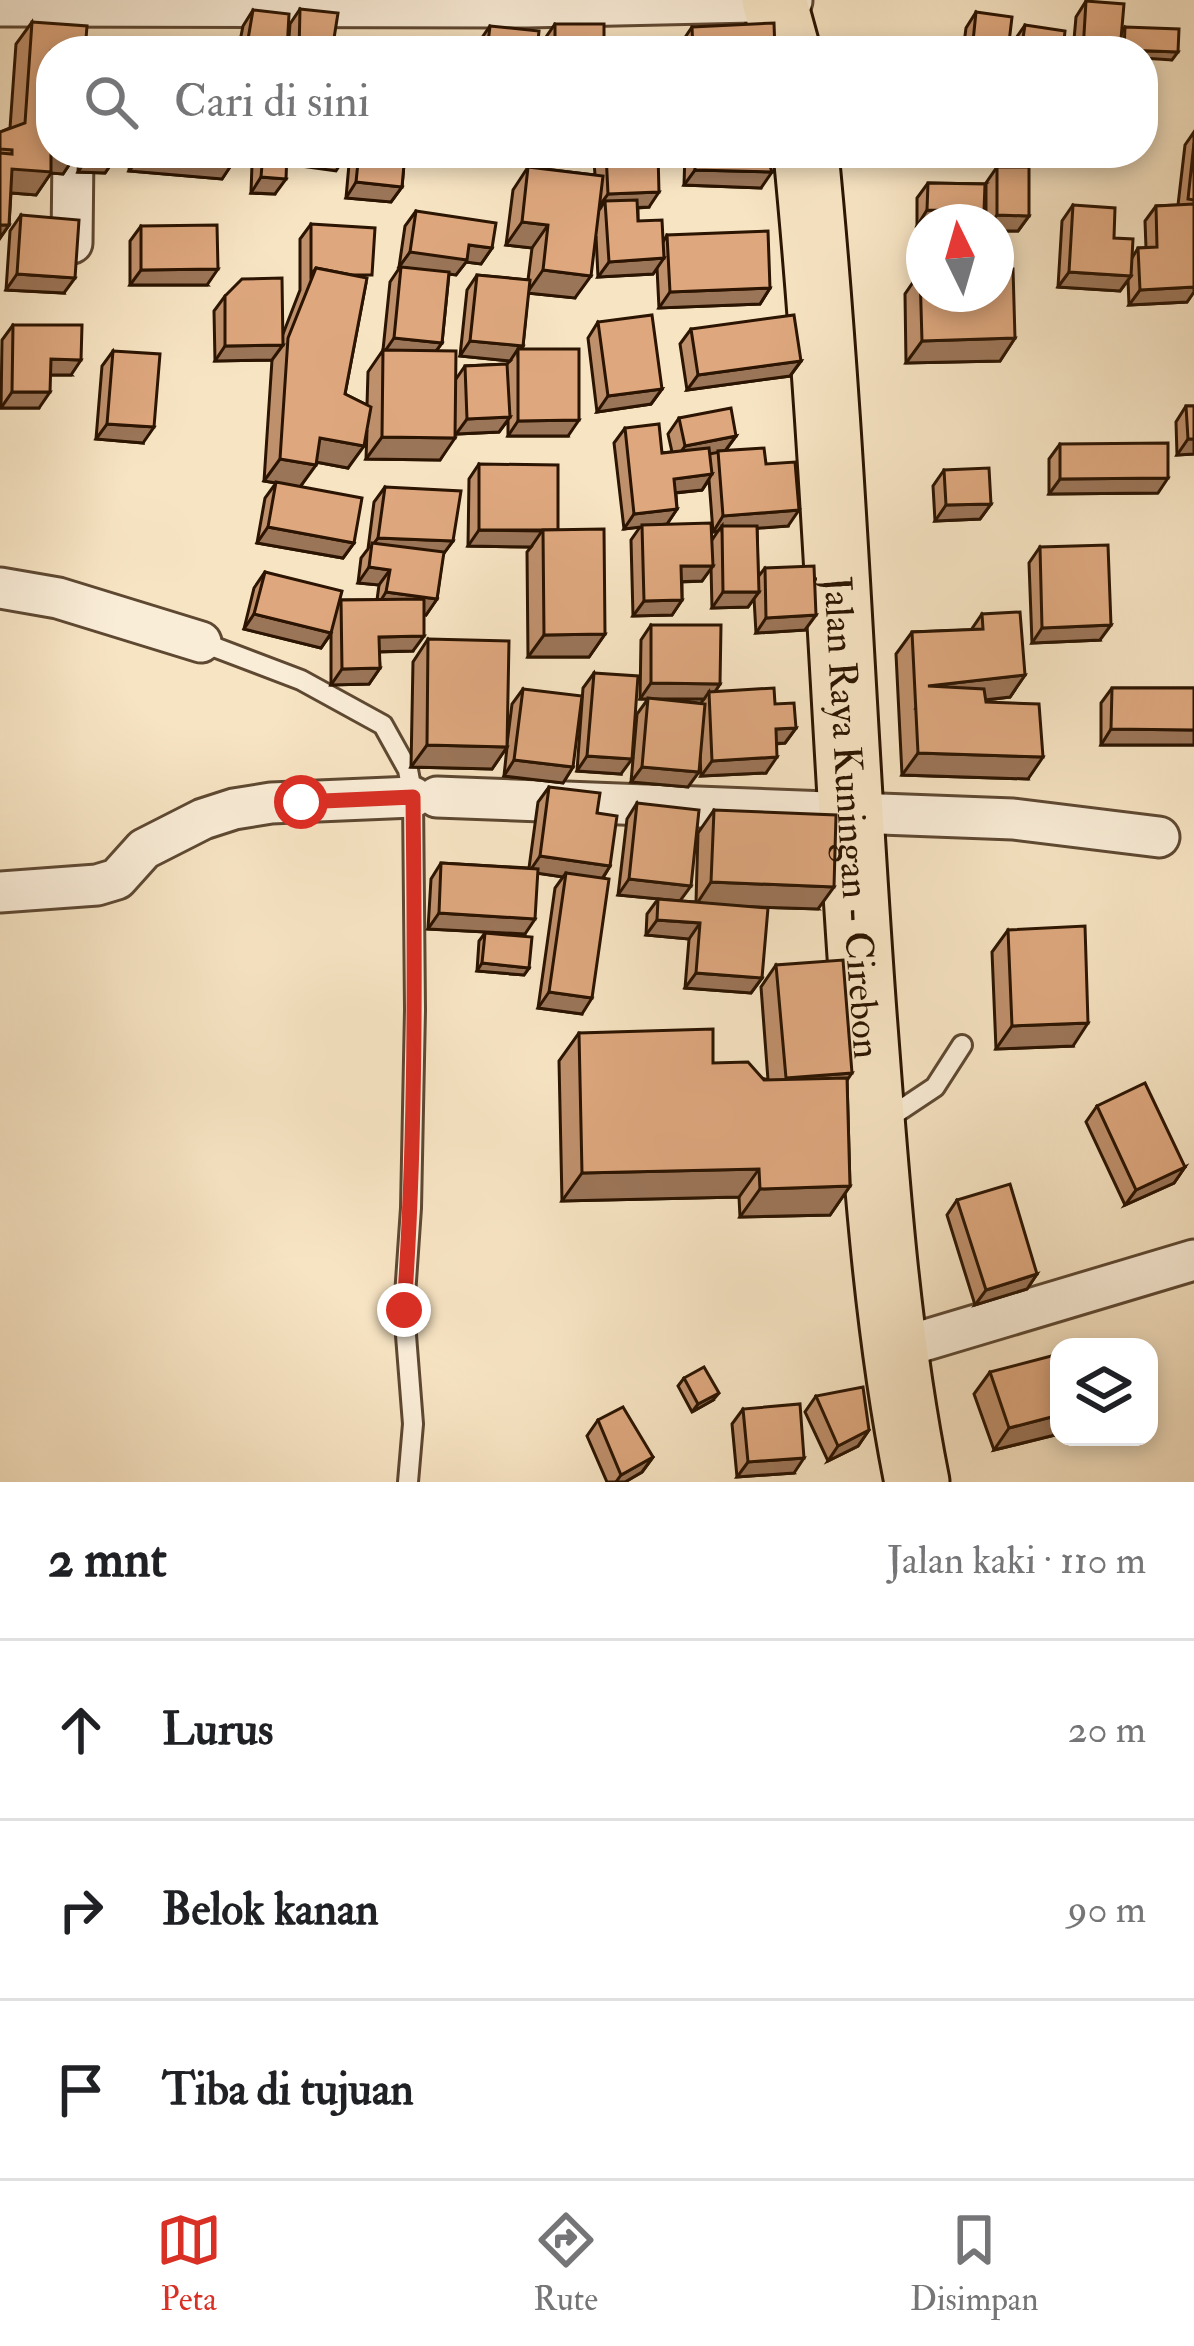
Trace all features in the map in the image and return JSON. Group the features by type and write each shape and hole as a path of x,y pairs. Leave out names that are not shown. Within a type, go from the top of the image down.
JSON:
{"highway":[{"name":"Jalan Raya Kuningan - Cirebon","path":"807,168 827,372 849,811 874,1152 904,1481"}],"street":[{"path":"0,6 786,14"},
{"path":"83,36 86,6"},
{"path":"72,243 73,168"},
{"path":"0,588 58,598 201,642"},
{"path":"0,892 97,885 117,879 144,849 203,819 272,803 425,797 849,811 1013,818 1159,837"},
{"path":"892,1330 1194,1260"}],"lane":[{"path":"201,642 301,680 383,725 425,797 404,1310 412,1424 407,1482"},
{"path":"874,1152 935,1087 962,1045"}],"building":[{"path":"1086,1 1124,4 1121,36 1084,36"},
{"path":"300,9 338,13 334,36 299,36"},
{"path":"253,10 289,14 288,36 249,36"},
{"path":"976,12 1012,17 1010,36 974,36"},
{"path":"32,22 87,26 86,36 36,36 36,168 51,168 51,172 12,169 9,225 0,225 0,153 12,154 12,150 0,149 0,132 25,123"},
{"path":"774,23 774,36 692,36 692,27"},
{"path":"555,24 604,24 604,36 555,36"},
{"path":"1025,25 1065,31 1064,36 1023,36"},
{"path":"490,26 539,31 538,36 489,36"},
{"path":"1125,27 1179,29 1178,52 1158,51 1158,36 1125,36"},
{"path":"1194,143 1194,200 1188,199"},
{"path":"262,168 286,168 286,179 261,177"},
{"path":"357,168 404,168 402,187 356,182"},
{"path":"528,168 603,176 591,276 543,270 548,225 522,222"},
{"path":"607,168 658,168 659,192 608,194"},
{"path":"771,168 772,172 695,170"},
{"path":"997,168 1029,168 1029,216 1014,216 1014,204 997,204"},
{"path":"928,183 985,184 984,204 927,204"},
{"path":"637,200 638,221 662,220 664,258 609,262 605,201"},
{"path":"1194,204 1194,287 1140,290 1138,248 1157,247 1156,206"},
{"path":"1073,205 1115,208 1114,238 1133,239 1131,276 1069,272"},
{"path":"416,211 496,223 492,248 469,245 467,260 410,252"},
{"path":"21,215 79,220 75,278 17,274"},
{"path":"311,224 375,228 372,275 316,268 311,275"},
{"path":"217,225 218,269 141,270 141,226"},
{"path":"768,231 770,288 670,292 667,235"},
{"path":"401,267 449,272 442,343 394,338"},
{"path":"316,268 367,278 345,394 371,407 364,446 320,438 316,465 280,459 288,338"},
{"path":"477,275 530,280 523,346 470,341"},
{"path":"282,278 283,345 225,346 225,296 242,279"},
{"path":"1014,304 1015,338 922,341 921,312 1014,312"},
{"path":"652,315 662,389 608,396 598,322"},
{"path":"794,315 801,361 698,375 691,329"},
{"path":"13,325 82,325 81,360 51,359 50,392 12,392"},
{"path":"518,349 579,349 579,420 518,421"},
{"path":"383,350 456,351 455,438 382,437"},
{"path":"113,351 160,354 154,427 107,424"},
{"path":"507,364 510,417 467,419 465,366"},
{"path":"1186,406 1194,406 1194,439 1188,439"},
{"path":"731,408 736,436 685,446 679,418"},
{"path":"659,424 662,453 709,448 712,474 674,479 677,509 634,514 625,428"},
{"path":"1168,443 1168,478 1060,479 1060,444"},
{"path":"764,448 766,464 795,462 799,510 723,516 718,451"},
{"path":"479,464 558,465 558,530 479,530"},
{"path":"989,468 991,504 946,505 944,470"},
{"path":"276,482 362,498 354,543 268,527"},
{"path":"385,487 461,491 453,541 378,538"},
{"path":"711,523 713,566 681,566 682,600 644,601 642,525"},
{"path":"722,526 757,526 759,592 723,592"},
{"path":"604,529 605,634 544,635 543,530"},
{"path":"372,543 444,552 437,599 386,592 390,570 369,567"},
{"path":"1108,545 1111,625 1042,628 1040,547"},
{"path":"814,566 816,615 766,618 765,568"},
{"path":"265,572 342,591 331,633 254,614"},
{"path":"424,599 424,636 379,637 380,668 342,669 341,600"},
{"path":"1020,612 1025,675 928,686 984,689 986,702 1039,704 1043,757 918,753 912,632 983,629 982,614"},
{"path":"651,625 721,625 720,684 651,683"},
{"path":"428,639 509,641 507,747 427,745"},
{"path":"594,673 638,676 632,759 587,756"},
{"path":"774,688 775,704 794,703 796,728 776,729 777,757 712,761 709,692"},
{"path":"1112,688 1194,688 1194,730 1111,729"},
{"path":"523,689 582,696 573,767 514,760"},
{"path":"648,698 705,704 699,772 642,767"},
{"path":"549,787 600,793 597,813 617,816 610,866 540,856"},
{"path":"637,803 699,810 691,886 629,879"},
{"path":"714,810 836,815 834,887 711,882"},
{"path":"441,863 538,869 535,919 439,913"},
{"path":"566,873 609,879 592,998 549,992"},
{"path":"658,899 768,908 762,978 696,973 700,923 657,920"},
{"path":"1085,926 1088,1023 1012,1026 1008,930"},
{"path":"485,933 532,937 529,968 482,963"},
{"path":"843,960 852,1073 786,1078 776,965"},
{"path":"713,1029 713,1063 748,1062 764,1080 847,1078 850,1186 760,1189 759,1169 582,1173 579,1033"},
{"path":"1145,1083 1185,1167 1136,1190 1097,1106"},
{"path":"1010,1184 1037,1274 986,1290 957,1200"},
{"path":"1050,1356 1050,1417 1009,1428 990,1372"},
{"path":"704,1367 719,1393 698,1404 684,1378"},
{"path":"863,1387 869,1430 838,1446 816,1396"},
{"path":"800,1404 804,1458 748,1462 743,1409"},
{"path":"623,1407 653,1457 621,1475 598,1420"}],"route":[{"path":"301,802 413,797 415,1010 404,1310"}]}
